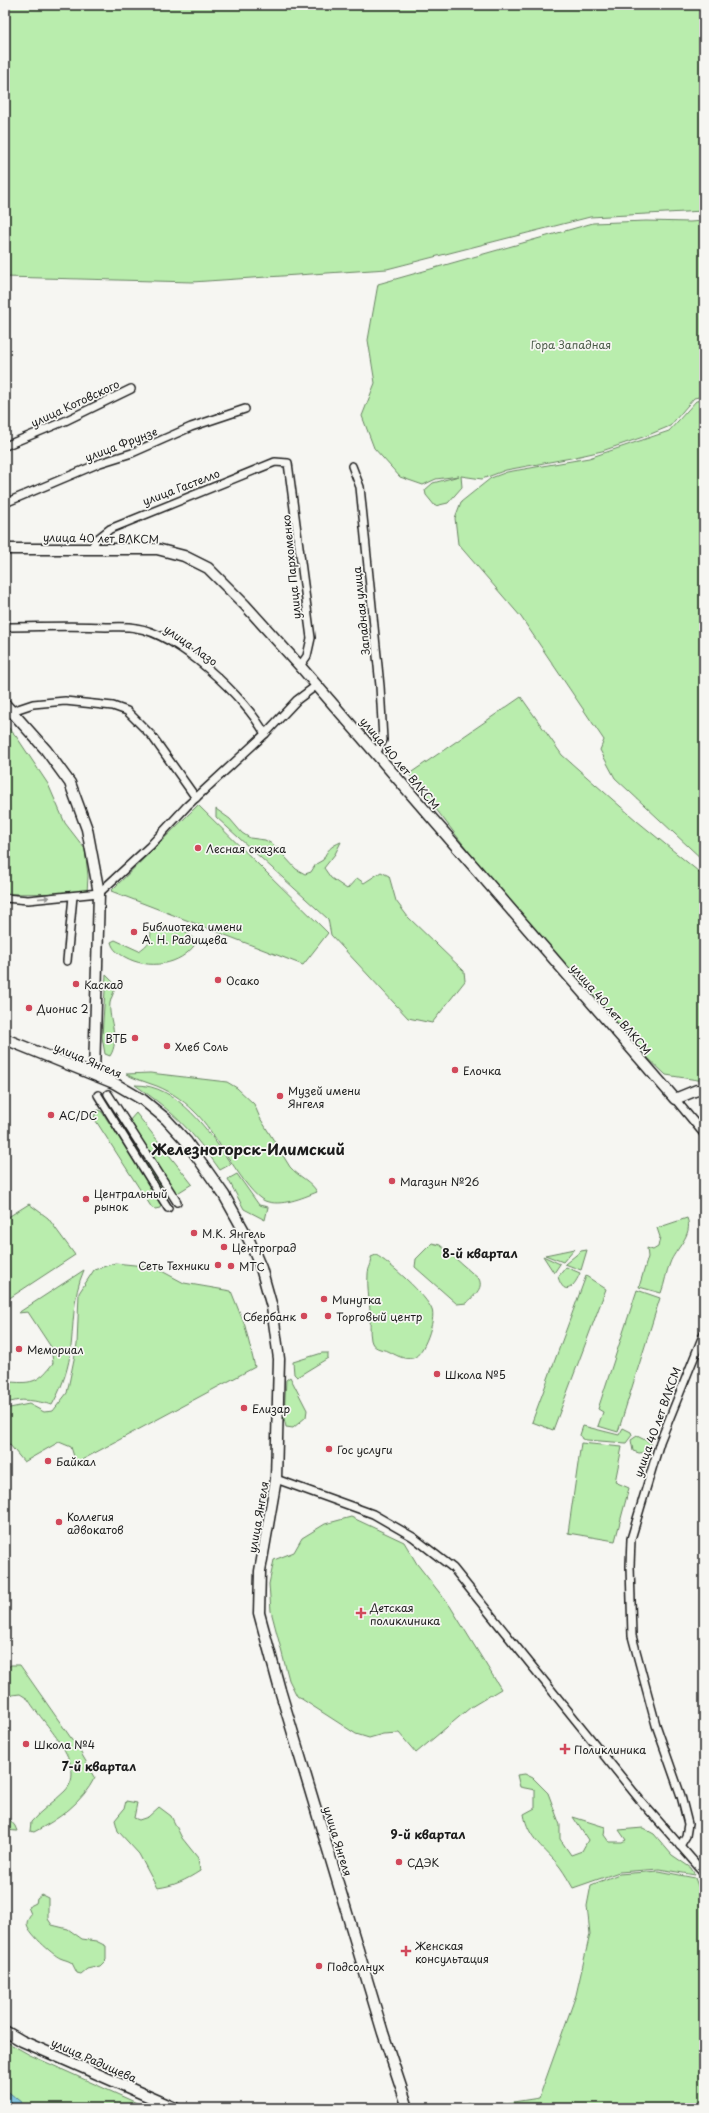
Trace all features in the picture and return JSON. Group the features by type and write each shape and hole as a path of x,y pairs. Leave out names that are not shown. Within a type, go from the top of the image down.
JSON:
{"street":[{"name":"улица Котовского","path":"5,446 78,416 131,389"},
{"name":"улица Фрунзе","path":"5,503 100,463 132,453 191,427 245,409"},
{"name":"улица Гастелло","path":"91,549 96,540 110,529 275,462 288,463"},
{"name":"улица Пархоменко","path":"288,463 311,638 307,656 300,666"},
{"name":"Западная улица","path":"352,466 360,487 380,686 383,740 376,754"},
{"name":"улица 40 лет ВЛКСМ","path":"5,549 157,549 184,556 208,568 245,605 317,685 405,789 704,1134"},
{"name":"улица Лазо","path":"5,627 85,626 136,628 154,632 186,652 227,684 257,719 265,734"},
{"path":"5,898 28,900 99,894 150,846 196,798 265,734 297,700 317,685"},
{"path":"9,707 65,701 113,706 127,711 152,736 196,798"},
{"path":"9,707 46,750 70,783 87,829 99,894 94,1074"},
{"path":"67,961 73,896"},
{"name":"улица Янгеля","path":"5,1039 114,1083 137,1097 166,1119 186,1141 209,1173 249,1240 263,1275 272,1307 278,1340 279,1390 276,1479 260,1571 259,1613 379,2019 408,2108"},
{"path":"675,1099 697,1090 704,1090"},
{"path":"108,1094 176,1202"},
{"path":"98,1095 168,1208"},
{"name":"улица 40 лет ВЛКСМ","path":"680,1846 686,1836 688,1824 681,1796 656,1725 632,1636 630,1566 631,1539 660,1442 704,1333"},
{"path":"276,1479 373,1514 413,1537 453,1568 640,1800 704,1873"},
{"name":"улица Радищева","path":"5,2031 29,2044 175,2108"}],"green space":[{"path":"5,5 704,5 704,211 590,217 387,269 192,282 5,277"},
{"name":"Гора Западная","path":"704,221 704,396 694,398 670,426 602,451 506,470 482,479 461,476 462,487 448,503 435,506 426,495 425,490 433,483 459,476 436,479 423,485 400,477 374,448 362,416 375,383 368,340 378,284 593,223"},
{"path":"704,400 704,861 615,778 600,750 604,740 521,617 458,544 455,518 461,502 491,478 507,472 589,458 669,431 696,401"},
{"path":"521,697 562,755 637,821 704,876 704,1081 666,1075 647,1057 489,878 409,774"},
{"path":"5,724 16,736 48,784 65,823 85,849 88,876 87,893 5,894"},
{"name":"Лесная сказка","path":"198,805 328,933 303,965 111,891"},
{"path":"216,809 230,819 242,833 250,838 265,840 274,845 296,869 305,874 311,872 316,864 323,860 330,849 341,842 335,854 324,868 331,878 347,889 357,878 364,883 381,872 389,876 396,901 408,917 464,971 465,981 432,1023 408,1018 331,935 328,919 216,817"},
{"path":"162,925 177,928 186,932 196,943 190,951 182,957 164,964 144,964 134,961 120,954 112,945 111,942 115,940 139,951 149,942 152,929"},
{"path":"106,975 116,985 110,1003 114,1043 110,1056 105,1054 102,1037"},
{"path":"150,1073 227,1082 237,1088 254,1104 260,1118 290,1167 312,1185 317,1192 291,1201 278,1203 265,1201 257,1196 239,1174 202,1120 189,1107 174,1095 163,1089 126,1074"},
{"path":"135,1085 151,1087 179,1101 203,1125 231,1164 220,1170 201,1144 182,1123 161,1104"},
{"path":"99,1110 102,1112 162,1202 160,1208 152,1208 94,1118 96,1111"},
{"path":"136,1113 192,1184 176,1194 129,1121"},
{"path":"120,1120 140,1152 137,1153 117,1122"},
{"path":"146,1161 169,1197 166,1199 142,1163"},
{"path":"237,1174 259,1205 268,1207 265,1220 244,1209 228,1179"},
{"path":"29,1204 48,1218 75,1255 5,1301 5,1219"},
{"path":"687,1218 688,1230 686,1236 672,1258 661,1293 639,1287 648,1257 647,1248 653,1250 658,1247 660,1237 657,1228"},
{"path":"432,1243 440,1245 479,1279 479,1289 467,1303 457,1304 415,1267 416,1259"},
{"path":"574,1249 563,1262 545,1255"},
{"path":"587,1250 581,1270 565,1264 581,1251"},
{"path":"376,1255 416,1288 432,1310 433,1315 431,1328 425,1344 413,1358 400,1357 378,1348 372,1343 370,1333 368,1272 371,1257"},
{"path":"543,1256 560,1264 554,1273"},
{"path":"115,1263 154,1267 184,1283 231,1291 245,1326 255,1367 76,1463 71,1447 59,1442 24,1462 5,1439 5,1409 29,1404 44,1412 53,1411 67,1393 77,1345 79,1293 94,1270"},
{"path":"566,1267 580,1273 573,1285 567,1289 561,1284 558,1277"},
{"path":"84,1270 75,1301 69,1362 63,1381 52,1405 23,1400 5,1404 5,1374 11,1382 31,1382 44,1374 53,1363 51,1347 28,1312 18,1313"},
{"path":"586,1276 606,1289 553,1430 532,1422"},
{"path":"637,1290 660,1298 618,1432 598,1426 603,1412 598,1409"},
{"path":"322,1353 328,1353 328,1358 297,1377 294,1374 293,1362"},
{"path":"290,1377 307,1410 306,1417 293,1428 286,1427 284,1418 286,1380"},
{"path":"583,1426 619,1435 623,1428 631,1432 632,1435 626,1443 587,1440 582,1439 580,1435"},
{"path":"637,1436 651,1443 651,1448 648,1452 639,1453 633,1451 631,1440"},
{"path":"581,1443 622,1447 615,1482 629,1488 615,1541 568,1533"},
{"path":"351,1517 404,1542 417,1564 450,1606 501,1689 471,1707 416,1753 399,1733 383,1734 369,1738 356,1734 297,1696 289,1680 271,1611 269,1584 274,1560 294,1552 302,1538 325,1524"},
{"path":"11,1665 20,1665 78,1748 95,1777 84,1795 77,1802 61,1816 34,1832 30,1831 31,1822 65,1791 71,1781 72,1769 61,1744 28,1699 20,1694 12,1695 5,1699 5,1669"},
{"path":"525,1774 533,1778 548,1793 560,1825 560,1839 571,1855 582,1851 588,1840 573,1817 605,1827 604,1835 609,1842 622,1842 626,1840 619,1830 643,1828 654,1834 672,1855 691,1868 695,1875 659,1869 619,1872 573,1888 560,1867 533,1837 526,1823 524,1814 535,1808 535,1790 520,1787 517,1775"},
{"path":"126,1801 137,1803 134,1818 139,1820 148,1817 159,1807 171,1816 182,1838 198,1858 200,1871 180,1882 157,1888 139,1854 118,1831 115,1820 124,1809"},
{"path":"5,1814 15,1826 17,1831 5,1830"},
{"path":"659,1871 695,1878 704,1902 704,2108 469,2108 467,2103 494,2105 539,2098 576,1995 590,1934 587,1906 591,1885 619,1874"},
{"path":"42,1895 48,1898 48,1919 52,1925 68,1929 82,1939 96,1941 106,1946 106,1960 100,1966 87,1969 81,1974 77,1973 72,1963 60,1958 52,1952 40,1942 31,1931 27,1923 31,1914 28,1907 36,1903 37,1899"},
{"path":"5,2041 30,2055 148,2108 5,2108"}],"water":[{"path":"5,2089 22,2103 24,2108 5,2108"}],"place":[{"name":"Лесная сказка","path":"198,848"},
{"name":"Библиотека имени А. Н. Радищева","path":"134,932"},
{"name":"Осако","path":"218,980"},
{"name":"Каскад","path":"76,984"},
{"name":"Дионис 2","path":"29,1008"},
{"name":"ВТБ","path":"135,1038"},
{"name":"Хлеб Соль","path":"167,1046"},
{"name":"Елочка","path":"455,1070"},
{"name":"Музей имени Янгеля","path":"280,1096"},
{"name":"AC/DC","path":"51,1115"},
{"name":"Магазин №26","path":"392,1181"},
{"name":"Центральный рынок","path":"86,1199"},
{"name":"М.К. Янгель","path":"194,1233"},
{"name":"Центроград","path":"224,1247"},
{"name":"Сеть Техники","path":"218,1265"},
{"name":"МТС","path":"231,1266"},
{"name":"Минутка","path":"324,1299"},
{"name":"Сбербанк","path":"304,1316"},
{"name":"Торговый центр","path":"328,1316"},
{"name":"Мемориал","path":"19,1349"},
{"name":"Школа №5","path":"437,1374"},
{"name":"Елизар","path":"244,1408"},
{"name":"Гос услуги","path":"329,1449"},
{"name":"Байкал","path":"48,1461"},
{"name":"Коллегия адвокатов","path":"59,1522"},
{"name":"Детская поликлиника","path":"361,1613"},
{"name":"Школа №4","path":"26,1744"},
{"name":"Поликлиника","path":"565,1749"},
{"name":"СДЭК","path":"399,1862"},
{"name":"Женская консультация","path":"406,1951"},
{"name":"Подсолнух","path":"319,1966"}],"district":[{"name":"Железногорск-Илимский","path":"248,1148"},
{"name":"8-й квартал","path":"480,1253"},
{"name":"7-й квартал","path":"99,1766"},
{"name":"9-й квартал","path":"428,1834"}]}
